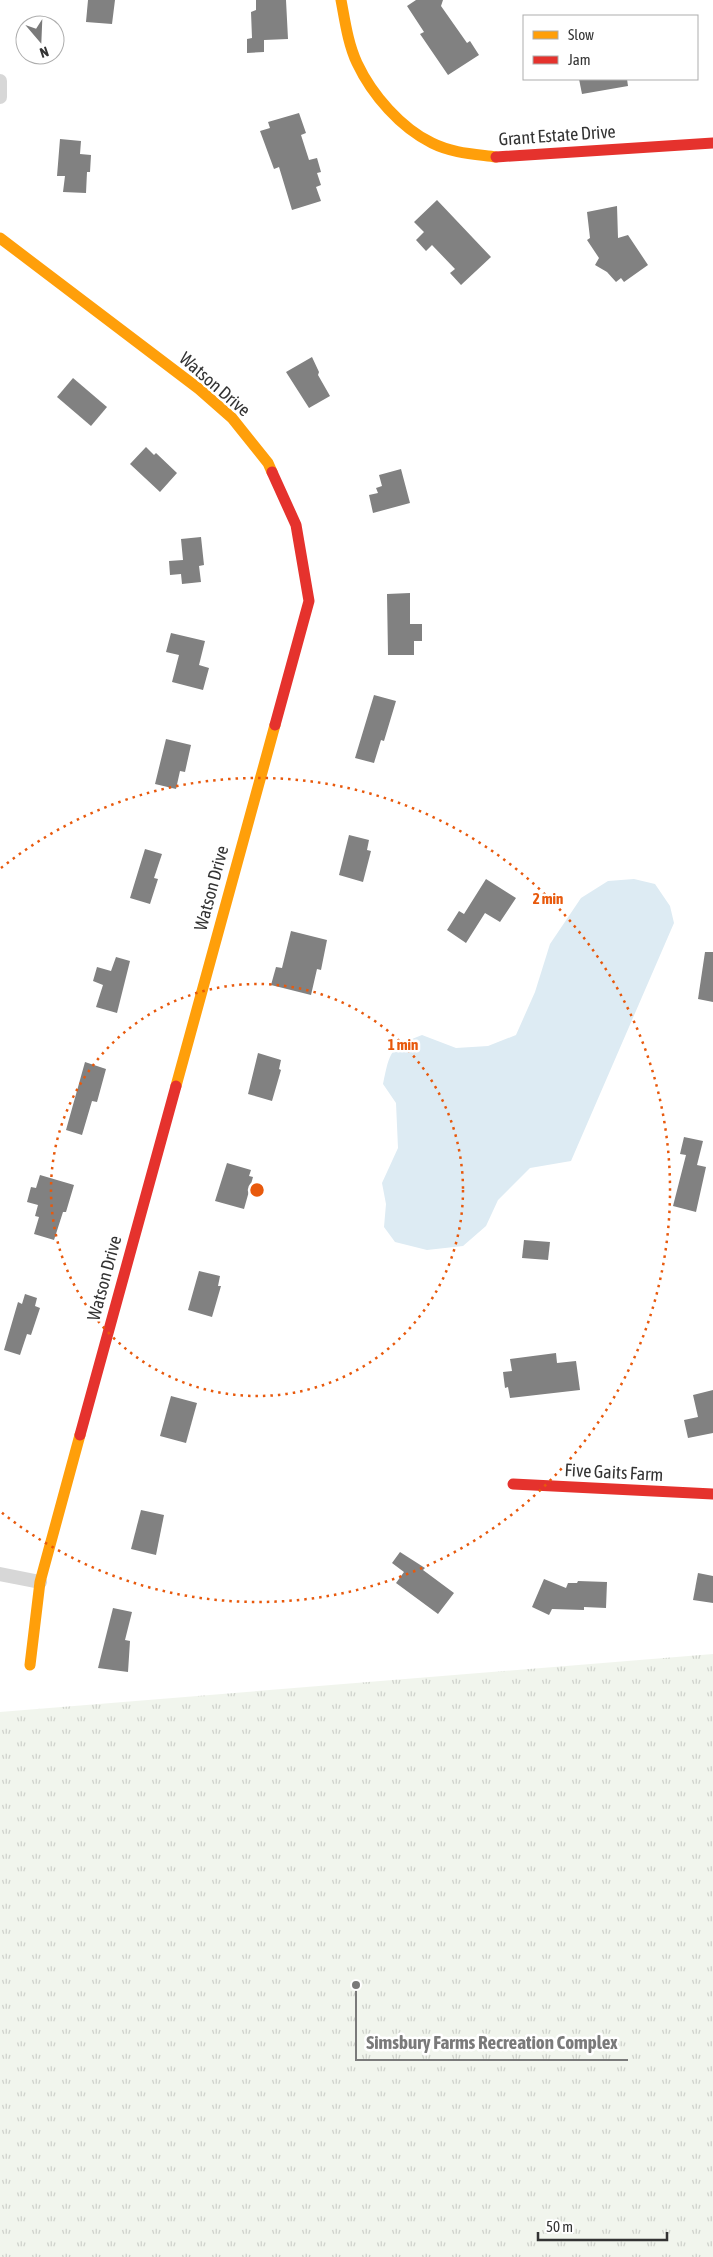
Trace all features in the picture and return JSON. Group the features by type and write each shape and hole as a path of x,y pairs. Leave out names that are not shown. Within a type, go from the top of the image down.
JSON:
{"street":[{"name":"Grant Estate Drive","path":"341,0 347,31 357,63 374,91 403,124 432,143 458,152 500,158 713,143"},
{"path":"0,81 0,97"},
{"name":"Watson Drive","path":"0,238 199,389 232,418 268,463 296,525 309,601 40,1582 30,1666"},
{"name":"Five Gaits Farm","path":"513,1484 713,1494"},
{"path":"0,1574 40,1582"}],"green space":[{"path":"713,1654 713,2257 0,2257 0,1712"}],"shaded area":[{"path":"634,879 655,884 670,906 674,923 571,1161 530,1168 498,1200 486,1226 463,1246 427,1250 395,1242 384,1227 386,1204 382,1183 398,1148 396,1103 383,1084 393,1052 403,1043 422,1035 456,1048 488,1046 516,1035 535,992 550,944 581,898 608,881"}],"building":[{"path":"88,0 115,0 112,24 86,22"},
{"path":"256,0 286,0 288,39 264,40 264,52 247,53 247,39 252,38 251,12 256,10"},
{"path":"416,0 443,0 441,6 467,43 470,41 479,55 448,75 420,34 424,32 407,6"},
{"path":"579,80 627,80 628,86 582,94"},
{"path":"299,113 306,133 301,135 309,160 317,158 321,172 317,173 321,185 316,187 321,201 292,210 279,167 274,169 260,131 270,128 268,122"},
{"path":"60,139 81,141 80,154 91,155 90,172 87,172 86,193 63,192 65,176 57,176"},
{"path":"437,200 491,257 461,285 450,273 455,269 432,245 426,251 416,240 424,232 414,222"},
{"path":"617,206 618,238 628,235 648,265 624,282 621,278 616,282 607,272 595,265 599,258 587,240 590,238 587,212"},
{"path":"312,357 319,372 318,375 330,396 309,408 286,372"},
{"path":"73,378 107,407 91,426 57,397"},
{"path":"146,447 154,455 156,453 177,473 160,492 130,464"},
{"path":"401,469 410,503 373,513 369,495 378,493 376,488 382,486 379,475"},
{"path":"201,537 204,565 199,566 201,582 182,584 181,574 170,575 169,561 183,560 181,539"},
{"path":"410,593 410,624 422,624 422,641 414,641 414,655 388,655 387,594"},
{"path":"171,633 205,641 199,665 209,668 203,690 172,682 179,655 166,652"},
{"path":"374,695 396,701 384,741 381,740 374,763 355,758"},
{"path":"166,739 191,745 185,772 180,771 176,789 155,784"},
{"path":"349,835 369,840 367,850 371,851 363,882 339,875"},
{"path":"145,849 162,854 154,878 158,879 150,904 130,898"},
{"path":"486,879 516,898 500,922 485,913 466,943 447,930 459,911 464,914"},
{"path":"291,931 327,940 321,970 317,969 311,995 271,985 276,967 282,968"},
{"path":"705,952 713,952 713,1002 698,999"},
{"path":"116,957 130,961 117,1013 96,1007 103,985 93,981 97,967 111,971"},
{"path":"258,1053 281,1060 279,1069 281,1070 272,1101 248,1094"},
{"path":"85,1062 106,1069 97,1102 92,1101 82,1135 66,1130"},
{"path":"684,1137 703,1141 697,1165 706,1167 696,1212 673,1206 686,1155 680,1154"},
{"path":"227,1163 251,1170 249,1176 253,1177 244,1209 215,1201"},
{"path":"40,1175 74,1185 66,1212 63,1212 54,1240 34,1234 39,1217 35,1216 38,1205 27,1202 31,1187 36,1188"},
{"path":"524,1240 550,1242 548,1260 522,1258"},
{"path":"199,1271 220,1276 218,1286 221,1286 212,1317 188,1310"},
{"path":"25,1294 37,1298 35,1306 40,1308 31,1335 27,1334 20,1355 4,1350 18,1302 22,1304"},
{"path":"556,1353 557,1363 576,1361 580,1390 510,1398 508,1387 505,1388 503,1372 512,1371 510,1359"},
{"path":"713,1390 713,1433 688,1438 684,1420 698,1417 693,1395"},
{"path":"171,1396 197,1403 186,1443 160,1436"},
{"path":"141,1510 164,1515 156,1555 131,1549"},
{"path":"400,1552 425,1568 423,1570 454,1593 438,1614 396,1583 404,1572 392,1563"},
{"path":"698,1573 713,1576 713,1603 693,1600"},
{"path":"544,1579 566,1588 568,1583 577,1583 578,1581 607,1582 606,1608 584,1607 584,1610 552,1609 549,1615 532,1607"},
{"path":"113,1608 132,1612 125,1640 130,1641 128,1672 98,1668"}],"traffic: slow":[{"path":"341,0 349,40 357,63 371,87 388,109 409,129 432,143 455,151 496,157"},
{"path":"0,238 199,389 232,418 268,463 272,472"},
{"path":"176,1086 275,725"},
{"path":"30,1665 40,1582 80,1435"}],"traffic: jam":[{"path":"496,157 713,143"},
{"path":"272,472 296,525 309,601 275,725"},
{"path":"80,1435 176,1086"},
{"path":"513,1484 713,1494"}],"place":[{"name":"Simsbury Farms Recreation Complex","path":"356,1985"}]}
